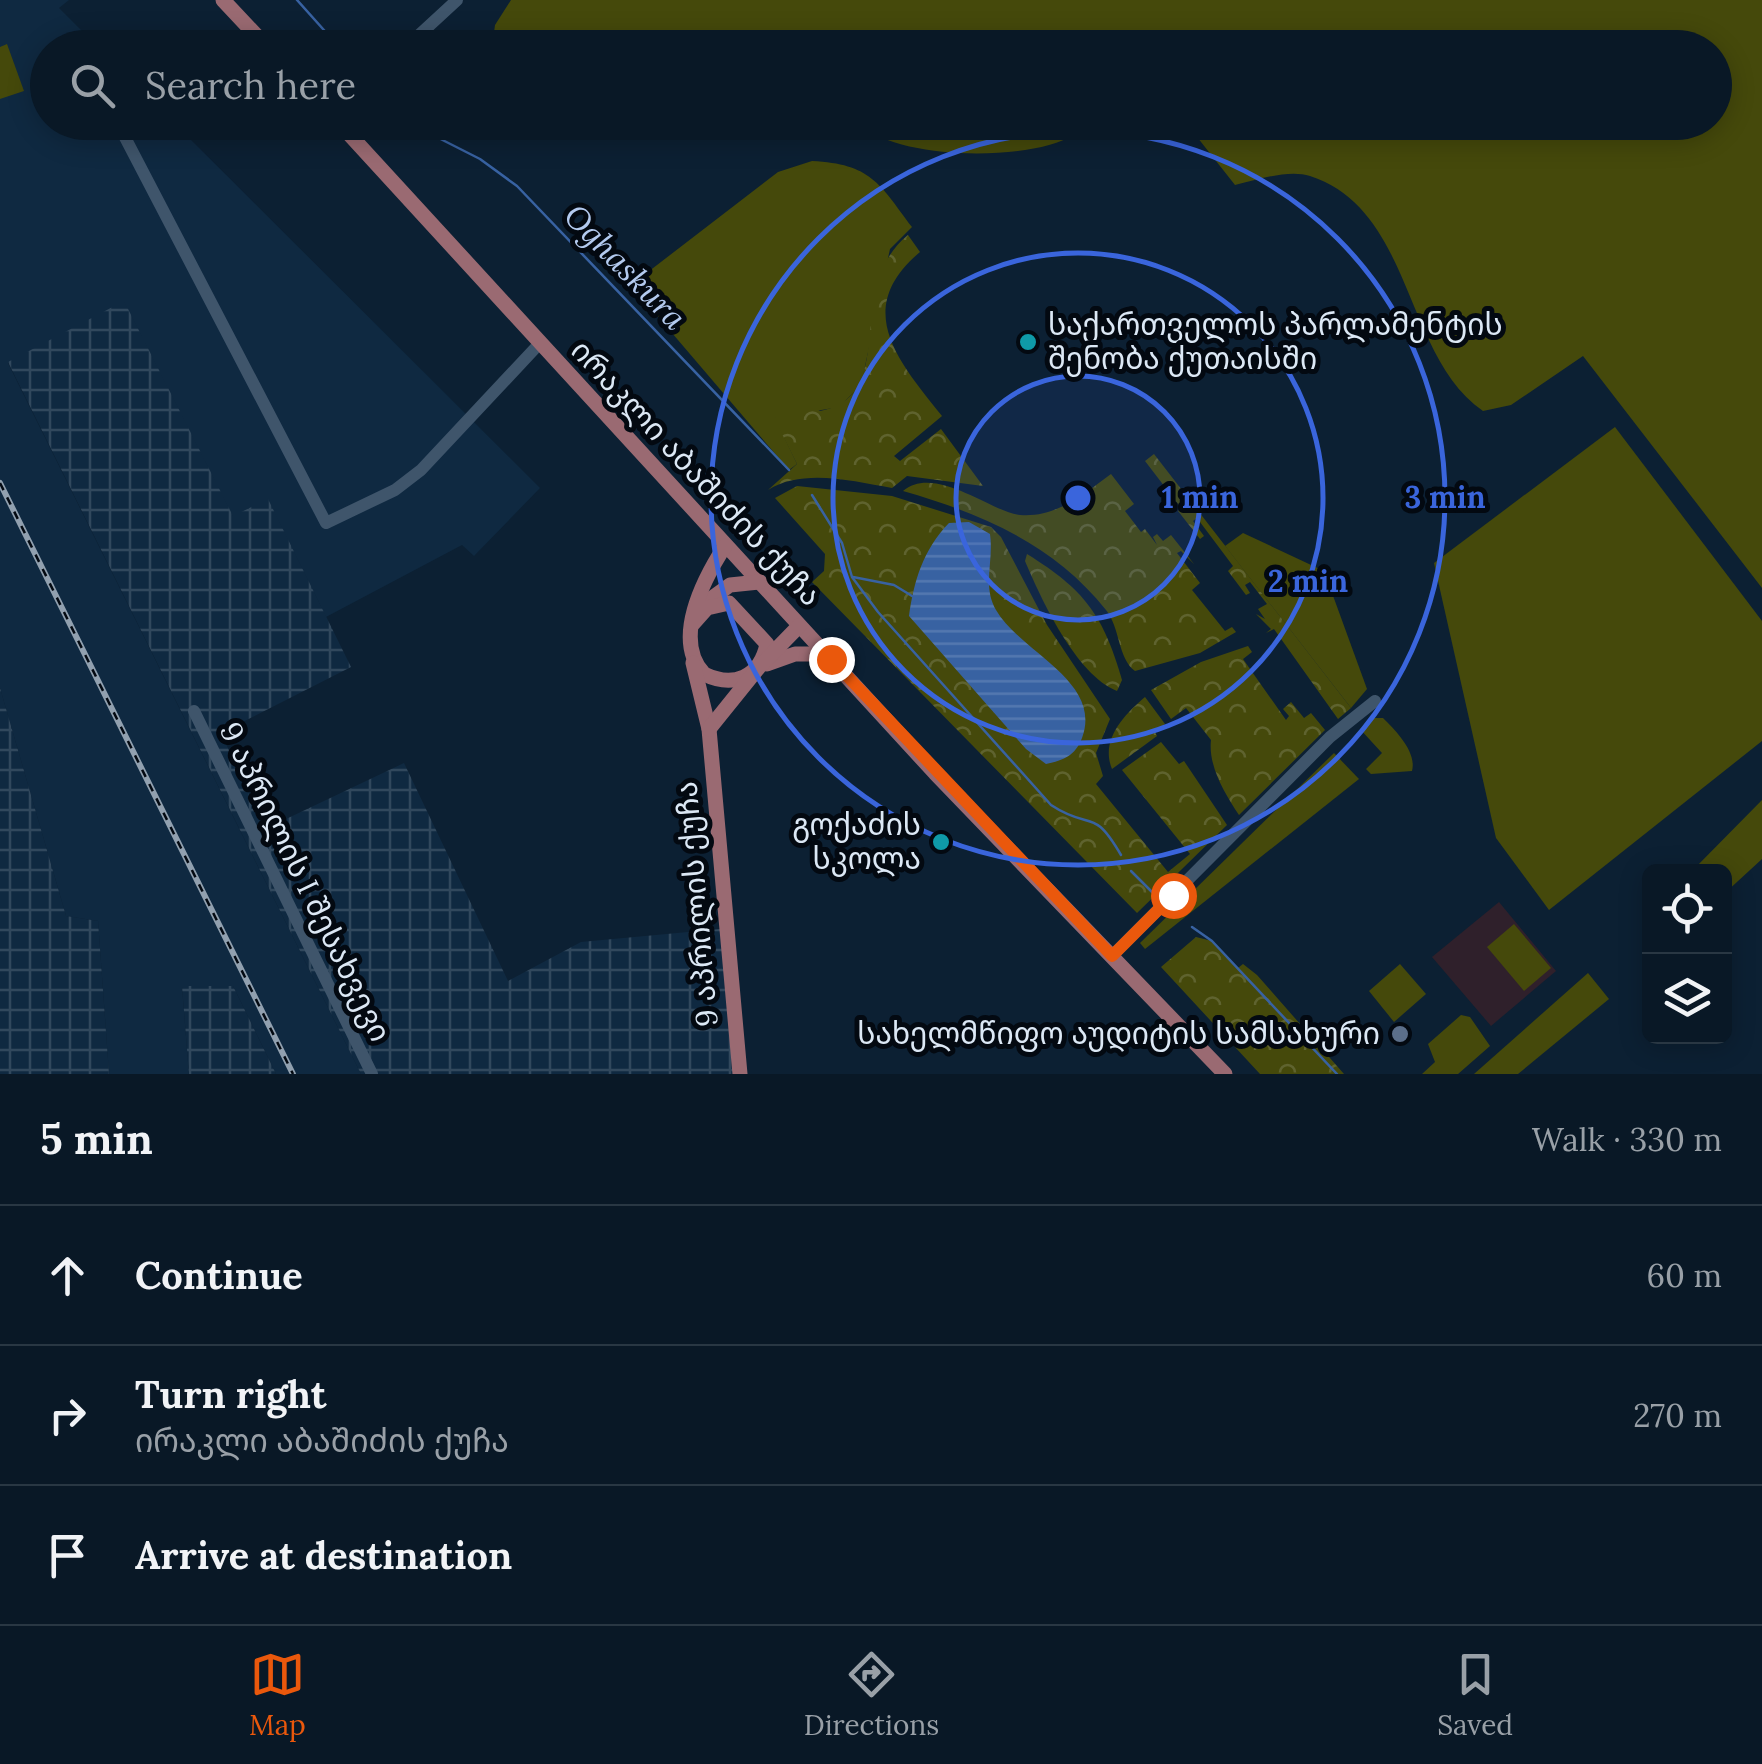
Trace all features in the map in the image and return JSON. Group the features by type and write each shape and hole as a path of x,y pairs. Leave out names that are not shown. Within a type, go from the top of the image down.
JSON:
{"main road":[{"path":"223,0 251,30"},
{"name":"ირაკლი აბაშიძის ქუჩა","path":"354,140 725,546 1226,1074"},
{"path":"725,546 712,566 691,626 688,642 693,663 717,681 732,682 795,654 826,654"},
{"path":"698,609 730,584 759,582"},
{"path":"691,626 707,608 729,603 767,644 759,667"},
{"path":"709,729 759,667 800,626"},
{"name":"9 აპრილის ქუჩა","path":"693,663 709,729 740,1074"}],"street":[{"path":"424,30 457,0"},
{"path":"126,140 326,523 395,490 421,470 540,343"},
{"path":"1112,956 1330,737 1374,702"},
{"name":"9 აპრილის I შესახვევი","path":"194,711 372,1074"}],"shaded area":[{"path":"0,0 69,0 59,8 81,30 30,30 30,140 191,140 540,488 474,556 462,545 326,617 268,500 233,517 124,302 8,363 361,1074 276,1074 233,986 182,986 189,1074 109,1074 98,921 66,916 0,688"},
{"path":"124,301 233,516 268,499 351,667 221,733 265,829 404,763 508,981 581,942 731,928 740,1074 361,1074 8,362"},
{"path":"0,688 66,916 98,921 109,1074 0,1074"},
{"path":"1499,902 1556,971 1491,1026 1432,957"},
{"path":"182,986 233,986 276,1074 189,1074"}],"green space":[{"path":"511,0 1762,0 1762,588 1583,356 1511,405 1483,411 1457,387 1437,356 1389,251 1370,219 1344,194 1301,174 1235,185 1199,140 1732,140 1732,30 494,30"},
{"path":"7,44 24,91 0,99 0,47"},
{"path":"889,140 1063,140 1028,150 977,153"},
{"path":"812,161 848,166 872,179 912,227 890,249 861,385 839,407 775,418 797,464 789,470 631,285 778,172"},
{"path":"908,235 920,252 900,273 889,294 885,314 898,355 942,416 894,456 900,461 941,429 983,486 907,476 892,488 812,478 782,483 768,490 797,464 774,418 804,402 820,411 844,401 859,385 878,283 889,257"},
{"path":"1615,427 1762,621 1762,741 1549,910 1496,838 1434,563"},
{"path":"1154,454 1351,708 1338,719 1274,629 1266,633 1271,629 1256,614 1265,619 1258,609 1267,604 1250,582 1245,585 1250,593 1246,595 1228,571 1233,566 1197,518 1193,521 1204,536 1200,539 1178,511 1181,508 1145,461"},
{"path":"1111,474 1134,504 1125,511 1141,532 1145,529 1157,545 1153,537 1157,534 1163,541 1171,535 1194,564 1181,551 1177,553 1200,583 1192,590 1225,631 1232,627 1236,632 1200,653 1135,671 1125,659 1106,610 1063,567 987,521 903,491 916,484 931,483 1008,512 1033,515 1069,503"},
{"path":"797,486 892,496 991,527 1001,537 1047,625 1110,719 1096,753 1103,776 1096,784 1168,872 1190,854 1122,770 1161,742 1179,764 1184,761 1227,825 1137,913 812,582 824,571 825,554 775,498"},
{"path":"1243,533 1324,571 1367,689 1351,708 1225,546"},
{"path":"1027,554 1078,593 1099,621 1122,680 1117,691 1102,682 1074,653 1040,595 1025,561"},
{"path":"1248,646 1252,652 1243,659 1286,720 1289,716 1283,709 1291,702 1304,718 1311,713 1325,730 1239,815 1215,770 1211,740 1186,708 1171,719 1151,690 1201,662"},
{"path":"1145,697 1165,724 1155,732 1157,736 1112,769 1109,748 1116,729"},
{"path":"1372,718 1383,718 1399,735 1411,757 1412,771 1371,774 1366,769 1382,753 1360,729"},
{"path":"1334,753 1359,779 1145,949 1140,943"},
{"path":"1762,800 1762,859 1732,887 1732,864 1699,864"},
{"path":"1514,924 1551,968 1524,991 1487,947"},
{"path":"1196,937 1212,941 1238,968 1243,964 1257,975 1344,1074 1260,1074 1161,967"},
{"path":"1400,964 1426,994 1394,1022 1369,991"},
{"path":"1588,973 1609,999 1518,1074 1474,1074"},
{"path":"1461,1015 1470,1017 1490,1046 1458,1074 1422,1074 1435,1062 1428,1044"}],"water":[{"path":"969,522 990,534 989,583 996,610 1071,684 1081,700 1085,718 1082,738 1072,753 1058,761 1046,764 1026,749 909,616 917,578 932,544 949,523"}],"waterway":[{"name":"Oghaskura","path":"297,0 324,30"},
{"name":"Oghaskura","path":"443,140 480,159 517,186 789,470"},
{"name":"Oghaskura","path":"812,495 842,543 852,577 878,612 1051,805 1097,824 1121,855"},
{"path":"853,577 894,585 912,596"},
{"name":"Oghaskura","path":"1131,871 1157,897"},
{"name":"Oghaskura","path":"1192,927 1212,941 1337,1074"}],"railway":[{"path":"0,483 293,1074"}],"place":[{"name":"საქართველოს პარლამენტის შენობა ქუთაისში","path":"1028,342"},
{"name":"გოქაძის სკოლა","path":"941,842"},
{"name":"სახელმწიფო აუდიტის სამსახური","path":"1400,1034"}],"route":[{"path":"831,659 1112,956 1173,895"}]}
